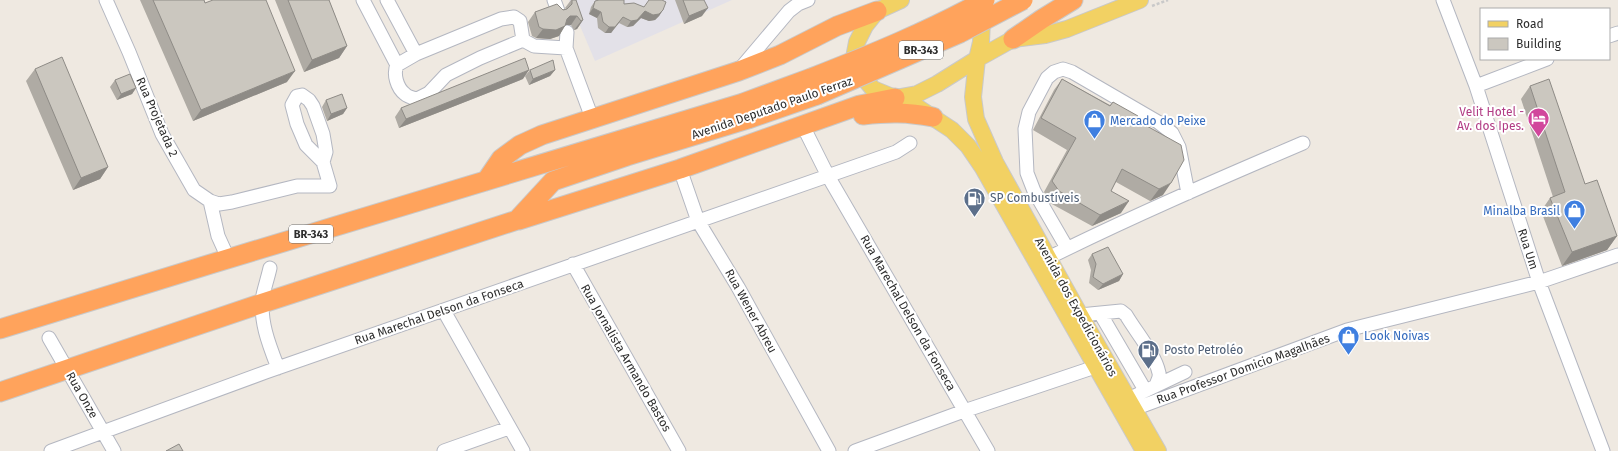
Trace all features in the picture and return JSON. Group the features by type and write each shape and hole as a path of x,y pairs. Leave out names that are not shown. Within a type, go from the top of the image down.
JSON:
{"highway":[{"name":"Avenida Deputado Paulo Ferraz","path":"814,87 960,33 1023,0"},
{"path":"1013,39 1073,0"},
{"name":"Avenida Deputado Paulo Ferraz","path":"625,148 748,119 814,87 875,53 953,18 977,2"},
{"path":"486,181 501,159 520,145 542,135 739,71 780,55 837,26 877,11"},
{"path":"0,392 263,303 680,169 860,105 894,98"},
{"path":"806,125 888,112 911,113 933,117"},
{"name":"BR-343","path":"0,329 228,258 486,181 625,148"},
{"name":"BR-343","path":"518,220 553,181 625,148"}],"main road":[{"path":"901,0 877,11 865,26 857,42 854,58 859,72 873,88 917,107 952,130 989,165"},
{"path":"894,98 917,94 937,84 1013,39 1045,35 1140,0"},
{"path":"977,2 982,20 982,27 973,97 976,119 989,165"},
{"name":"Avenida dos Expedicionários","path":"989,165 1102,365 1158,451"},
{"name":"Avenida dos Expedicionários","path":"1042,260 1080,315 1102,365"},
{"name":"Avenida dos Expedicionários","path":"1128,407 1144,451"}],"street":[{"name":"Rua Projetada 2","path":"106,0 162,134 194,190 210,201"},
{"path":"363,0 397,65"},
{"path":"387,0 416,54"},
{"path":"739,71 789,11 798,4 808,0"},
{"name":"Rua Um","path":"1443,0 1476,86 1539,282 1603,451"},
{"path":"514,17 520,21 523,40 480,58 446,75 429,94 417,99 404,94 396,82 395,71 397,65 416,54 501,19 514,17"},
{"path":"567,32 566,48 592,118"},
{"path":"523,40 534,46 566,48"},
{"path":"1476,86 1544,60"},
{"path":"1067,248 1034,191 1027,173 1024,143 1025,129 1029,112 1047,78 1054,72 1063,69 1072,72 1158,122 1172,133 1179,147 1188,193"},
{"name":"Rua Marechal Delson da Fonseca","path":"806,125 828,176 988,451"},
{"name":"Rua Marechal Delson da Fonseca","path":"51,451 278,368 896,152 910,143"},
{"path":"1042,260 1188,193 1303,143"},
{"path":"210,201 219,204 232,202 297,186 330,186 323,162"},
{"name":"Rua Wener Abreu","path":"680,169 698,221 738,287 829,451"},
{"path":"210,201 218,236 228,258"},
{"name":"Rua Professor Domicio Magalhães","path":"1128,407 1347,330 1539,282 1618,255"},
{"name":"Rua Jornalista Armando Bastos","path":"573,264 679,451"},
{"path":"270,268 263,294 262,314 269,346 278,368"},
{"path":"444,311 523,451"},
{"path":"1080,315 1121,311 1126,316 1154,360 1159,372 1159,378 1128,407"},
{"path":"1100,313 1150,387"},
{"name":"Rua Onze","path":"49,338 114,451"},
{"path":"855,451 964,411 1102,365"},
{"path":"1150,387 1184,372"},
{"path":"444,451 509,428"}],"shaded area":[{"path":"569,0 732,0 595,61"}],"building":[{"path":"153,0 204,0 205,3 213,0 266,0 295,71 201,110"},
{"path":"288,0 329,0 347,46 312,60"},
{"path":"572,0 576,0 583,20 581,21 577,16 570,16 567,19 565,26 556,30 543,29 539,27 535,12 557,4 563,10 567,9 572,4"},
{"path":"624,0 624,4 634,3 644,7 649,0 662,0 666,2 663,10 659,14 653,15 645,11 637,20 631,21 623,17 615,27 609,27 603,22 601,12 593,8 595,1"},
{"path":"683,0 704,0 708,8 689,16"},
{"path":"62,57 108,167 81,178 35,69"},
{"path":"525,58 529,70 406,119 401,108"},
{"path":"553,60 555,70 533,79 530,70"},
{"path":"130,74 136,88 121,94 115,80"},
{"path":"1062,79 1110,106 1113,102 1138,116 1136,120 1181,145 1184,160 1171,183 1159,189 1122,169 1111,191 1129,201 1100,215 1059,191 1052,181 1076,138 1041,118"},
{"path":"1549,79 1585,184 1597,180 1617,236 1572,252 1550,198 1565,192 1530,86"},
{"path":"342,94 347,108 331,114 326,100"},
{"path":"1108,247 1123,274 1103,284 1093,277 1096,264 1092,254"},
{"path":"179,444 183,451 166,451"}],"place":[{"name":"Velit Hotel - Av. dos Ipes.","path":"1539,138"},
{"name":"Mercado do Peixe","path":"1095,140"},
{"name":"SP Combustíveis","path":"974,218"},
{"name":"Minalba Brasil","path":"1575,230"},
{"name":"Look Noivas","path":"1348,356"},
{"name":"Posto Petroléo","path":"1149,370"}]}
